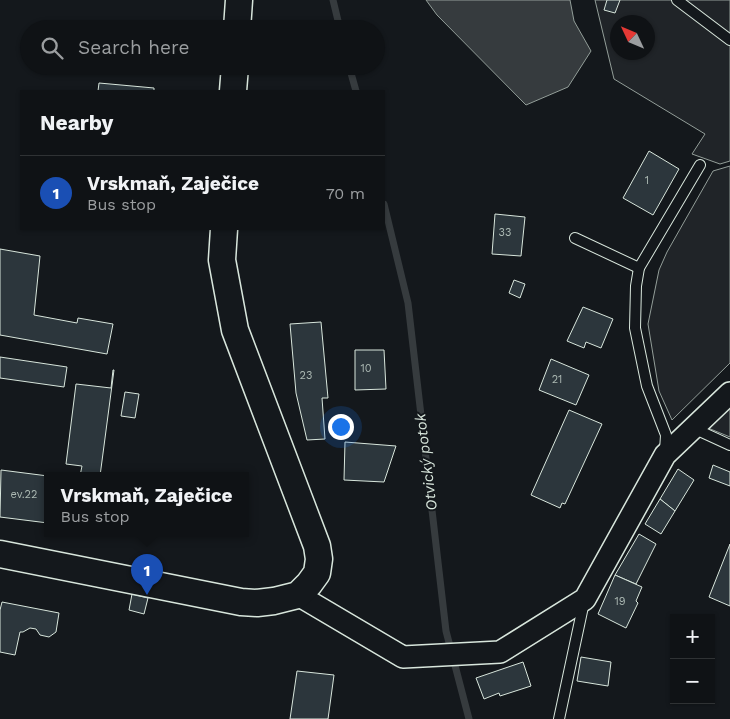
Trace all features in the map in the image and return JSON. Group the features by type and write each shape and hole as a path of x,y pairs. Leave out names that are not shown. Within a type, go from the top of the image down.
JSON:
{"street":[{"path":"238,20 239,0"},
{"path":"233,90 234,75"},
{"path":"0,554 240,602 274,601 298,595 309,584 316,573 319,559 317,546 235,330 222,260 224,230"},
{"path":"298,595 403,657 500,652 585,598 665,455 730,393"}],"lane":[{"path":"677,0 730,40"},
{"path":"665,455 666,435 646,386 634,328 636,286 639,268 700,165"},
{"path":"576,238 639,268"},
{"path":"693,428 730,445"},
{"path":"559,719 585,598"}],"shaded area":[{"path":"426,0 570,0 574,21 591,51 568,87 526,105 437,15"},
{"path":"595,0 730,0 730,161 720,164 692,154 705,134 614,79"},
{"path":"730,166 730,363 672,420 659,391 648,324 659,270 667,252 713,171"},
{"path":"730,407 730,437 708,428"}],"building":[{"path":"607,0 620,0 615,13 604,10"},
{"path":"99,83 154,88 154,90 98,90"},
{"path":"649,151 679,169 653,215 623,198"},
{"path":"495,214 525,217 521,256 492,254"},
{"path":"0,249 40,256 34,315 77,323 78,318 113,324 107,354 0,335"},
{"path":"514,280 525,284 520,298 509,293"},
{"path":"583,307 613,319 601,348 586,342 584,348 567,341"},
{"path":"321,322 328,398 322,398 325,439 307,440 296,393 290,324"},
{"path":"355,350 384,350 386,389 355,390"},
{"path":"0,357 67,367 64,387 0,378"},
{"path":"551,359 589,375 576,405 539,390"},
{"path":"114,370 101,472 81,472 82,466 66,464 76,384 111,388"},
{"path":"125,392 139,394 135,418 121,416"},
{"path":"569,410 602,424 565,504 562,503 560,508 531,495"},
{"path":"345,442 396,446 384,482 344,480"},
{"path":"713,465 730,472 730,486 709,478"},
{"path":"678,469 694,480 675,511 660,499"},
{"path":"1,470 44,475 44,522 0,517"},
{"path":"660,499 675,511 661,534 645,524"},
{"path":"639,534 656,544 636,584 615,575"},
{"path":"730,544 730,606 709,597"},
{"path":"615,575 642,587 636,601 638,603 626,628 598,614"},
{"path":"132,594 148,598 144,614 129,610"},
{"path":"2,602 59,613 56,632 49,637 40,635 36,629 30,628 20,632 15,655 0,652 0,610"},
{"path":"581,657 611,662 608,686 577,681"},
{"path":"523,662 531,686 500,696 499,693 484,699 476,678"},
{"path":"297,671 334,675 328,719 290,719"}],"waterway":[{"name":"Otvický potok","path":"333,0 338,20"},
{"name":"Otvický potok","path":"352,75 356,90"},
{"name":"Otvický potok","path":"385,208 408,303 446,631 469,719"}],"place":[{"name":"Vrskmaň, Zaječice","path":"147,595"}]}
